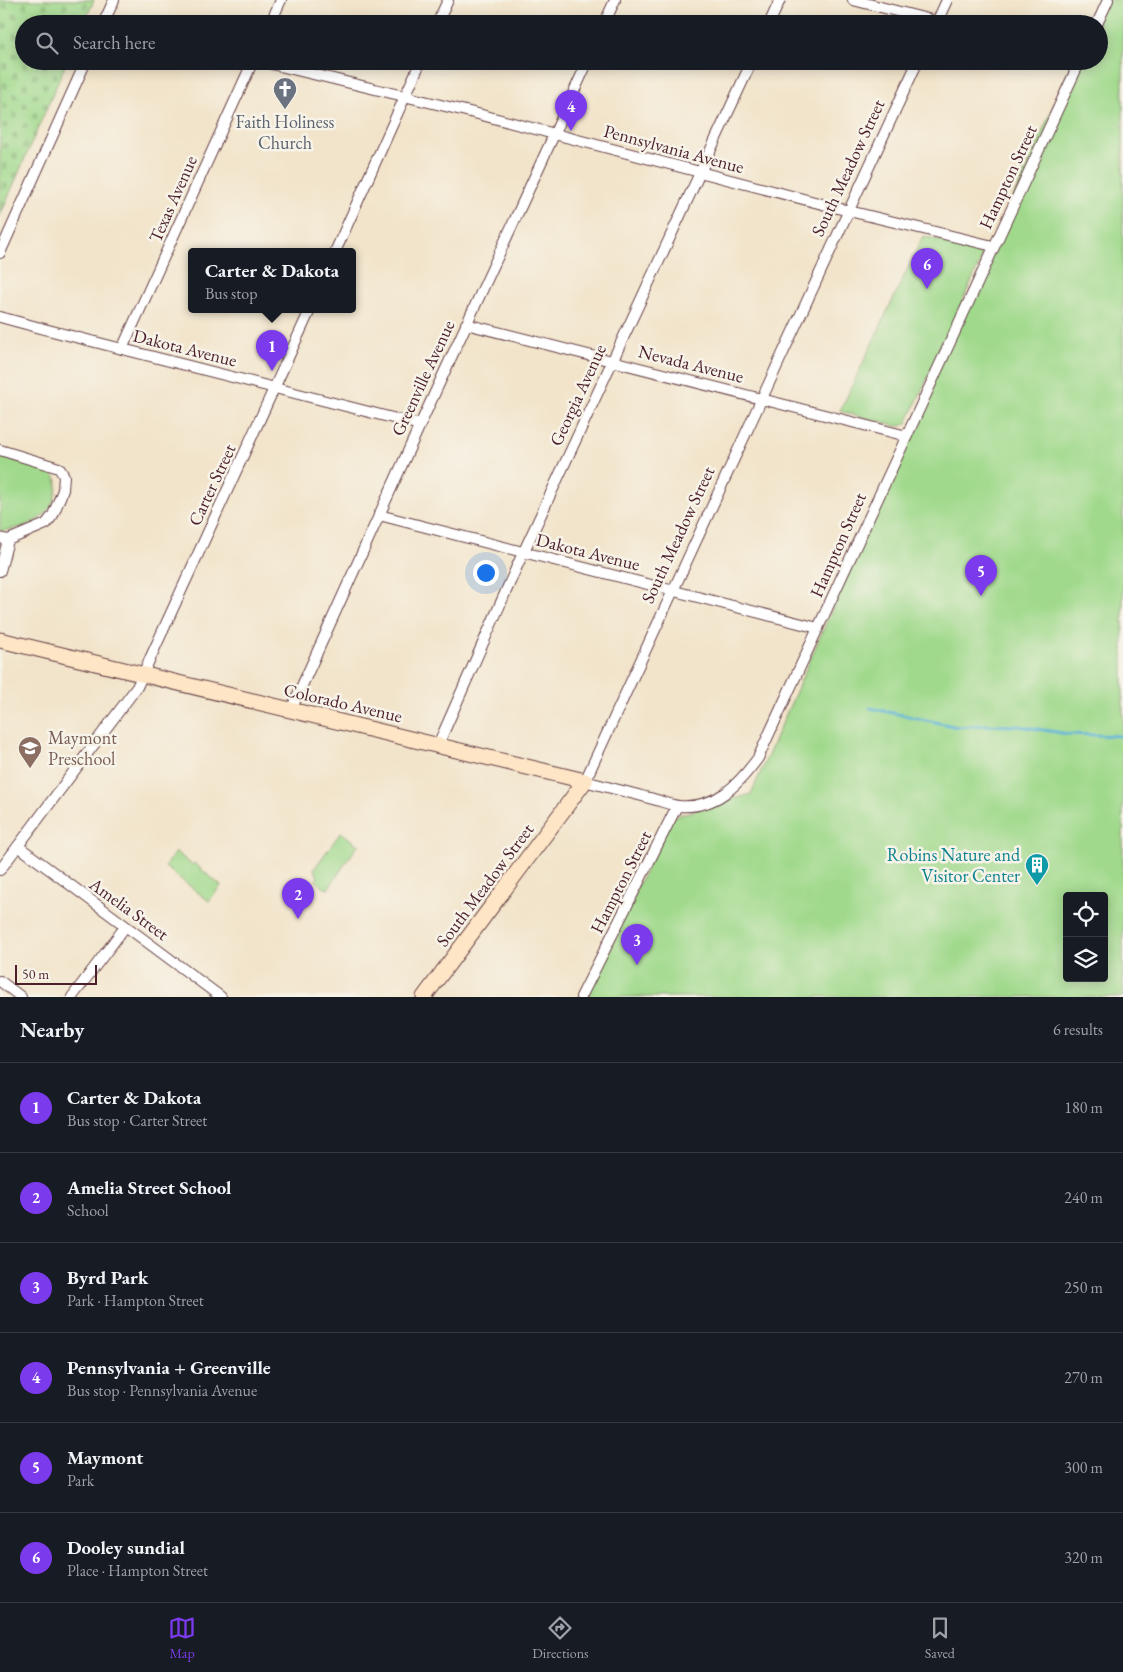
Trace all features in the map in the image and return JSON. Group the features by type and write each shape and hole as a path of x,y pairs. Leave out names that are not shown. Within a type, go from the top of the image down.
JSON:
{"street":[{"path":"109,15 114,0"},
{"path":"274,15 280,0"},
{"path":"442,15 448,0"},
{"path":"608,15 615,0"},
{"path":"773,15 780,0"},
{"path":"852,0 909,15"},
{"path":"940,15 947,0"},
{"path":"1101,15 1108,0"},
{"path":"0,253 82,70"},
{"name":"Texas Avenue","path":"122,349 249,70"},
{"name":"Pennsylvania Avenue","path":"296,70 478,114 848,211 993,246"},
{"path":"337,248 417,70"},
{"name":"Greenville Avenue","path":"292,710 466,324 584,70"},
{"name":"Georgia Avenue","path":"438,745 523,552 748,70"},
{"name":"South Meadow Street","path":"424,997 585,781 914,70"},
{"name":"Hampton Street","path":"581,997 678,806 694,806 713,800 731,789 744,777 758,758 1076,70"},
{"name":"Carter Street","path":"0,870 138,687 309,313"},
{"name":"Dakota Avenue","path":"0,317 420,425"},
{"name":"Nevada Avenue","path":"466,324 907,436"},
{"path":"0,450 59,468 64,476 59,502 46,524 4,539 0,571"},
{"name":"Dakota Avenue","path":"379,515 818,628"},
{"name":"Colorado Avenue","path":"0,640 438,745 678,806"},
{"name":"Amelia Street","path":"18,846 221,997"},
{"path":"72,997 125,927"},
{"path":"0,981 21,997"}],"green space":[{"path":"0,0 94,0 88,15 15,15 15,70 63,70 0,216"},
{"path":"1099,0 1123,0 1123,997 583,997 672,817 751,794 1069,70 1108,70 1108,15 1093,15"},
{"path":"923,236 979,250 982,258 907,423 897,426 840,411"},
{"path":"0,457 30,464 45,470 55,477 57,484 53,502 43,516 19,528 0,531"},
{"path":"341,832 358,845 328,889 324,888 316,880 318,877 314,869"},
{"path":"176,852 192,865 194,863 221,886 209,901 165,867"}],"waterway":[{"path":"870,708 958,727 985,725 1019,726 1068,734 1123,736"}],"place":[{"name":"Faith Holiness Church","path":"285,110"},
{"name":"Pennsylvania + Greenville","path":"571,131"},
{"name":"Dooley sundial","path":"927,289"},
{"name":"Carter & Dakota","path":"272,371"},
{"name":"Maymont","path":"981,596"},
{"name":"Maymont Preschool","path":"30,769"},
{"name":"Robins Nature and Visitor Center","path":"1037,886"},
{"name":"Amelia Street School","path":"298,919"},
{"name":"Byrd Park","path":"637,965"}]}
